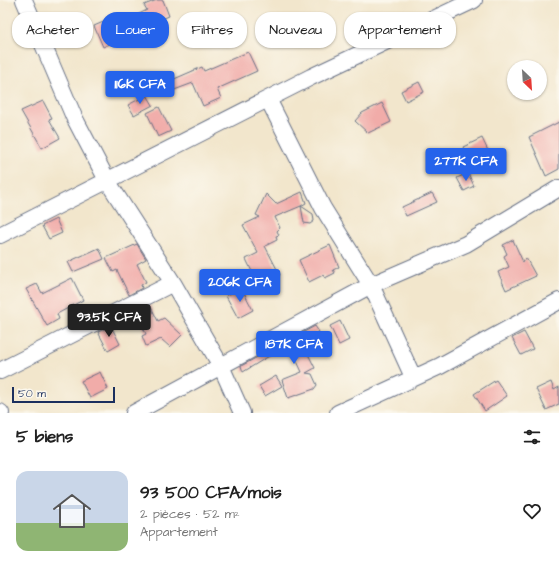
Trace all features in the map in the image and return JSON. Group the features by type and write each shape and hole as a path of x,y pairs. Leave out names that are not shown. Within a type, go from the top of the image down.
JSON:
{"street":[{"path":"24,0 74,117 108,182 173,283 221,366 242,413"},
{"path":"0,235 108,182 268,99 474,0"},
{"path":"268,99 323,208 371,285 413,377"},
{"path":"134,413 371,285 466,244 559,188"},
{"path":"0,371 173,283"},
{"path":"338,413 413,377 440,366 559,301"}],"building":[{"path":"157,0 163,0 168,12 143,12 147,10 144,5"},
{"path":"101,23 101,42 94,26"},
{"path":"248,52 257,71 217,89 221,98 203,106 193,83 169,92 165,83 202,67 204,71"},
{"path":"419,82 424,92 406,101 401,91"},
{"path":"147,95 153,105 134,115 128,105"},
{"path":"43,101 52,118 49,119 60,138 42,148 21,111"},
{"path":"382,103 391,122 368,133 355,121 362,113"},
{"path":"159,107 171,131 158,137 147,113"},
{"path":"559,122 559,169 546,176 529,137"},
{"path":"482,138 490,155 471,164 463,147"},
{"path":"468,173 474,186 464,191 457,178"},
{"path":"302,192 306,203 275,217 280,228 277,231 279,235 276,236 277,240 265,246 280,275 259,286 246,259 258,253 243,225 260,217 256,215 266,194 276,204"},
{"path":"432,193 437,202 406,216 402,207"},
{"path":"301,206 313,214 314,221 310,224 304,223"},
{"path":"56,219 62,233 49,239 42,226"},
{"path":"513,240 523,262 526,258 536,276 506,290 498,272 509,267 504,256 507,254 503,245"},
{"path":"137,244 146,259 137,264 146,282 141,285 142,288 129,295 117,270 113,272 106,258"},
{"path":"330,245 339,267 333,270 335,273 325,278 323,275 309,282 299,260"},
{"path":"99,248 104,259 73,272 68,262"},
{"path":"72,278 83,300 57,314 59,319 47,326 26,289 37,284 42,293"},
{"path":"241,287 253,310 238,318 226,296"},
{"path":"150,305 158,321 164,318 182,335 170,347 161,339 146,346 142,336 146,334 136,312"},
{"path":"340,321 349,340 339,345 330,326"},
{"path":"111,326 120,344 108,351 98,332"},
{"path":"315,326 319,332 301,340 315,368 306,373 312,374 317,385 314,389 288,398 282,380 302,372 289,344 243,372 241,366"},
{"path":"524,332 533,349 521,355 512,338"},
{"path":"100,372 108,389 90,398 81,381"},
{"path":"276,376 282,386 265,396 259,386"},
{"path":"496,380 507,396 485,411 474,394"},
{"path":"551,382 554,390 559,387 559,404 546,410 536,389"}]}
